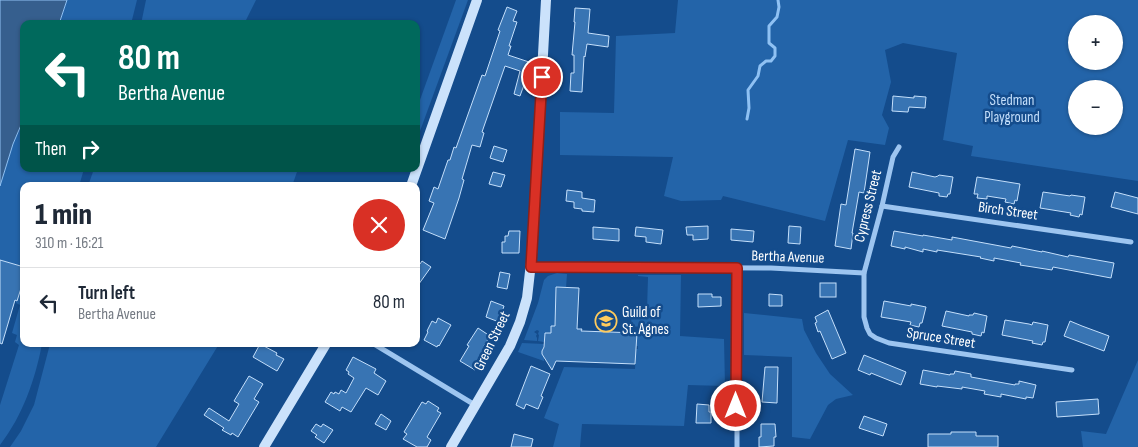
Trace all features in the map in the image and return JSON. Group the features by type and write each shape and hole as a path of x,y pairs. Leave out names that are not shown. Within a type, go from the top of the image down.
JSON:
{"street":[{"path":"420,161 477,0"},
{"name":"Green Street","path":"451,447 504,357 515,334 527,298 531,267 546,0"},
{"name":"Cypress Street","path":"864,273 893,157 900,147"},
{"name":"Birch Street","path":"882,206 1132,242"},
{"name":"Bertha Avenue","path":"531,267 775,268 864,273"},
{"path":"737,268 737,447"},
{"name":"Spruce Street","path":"864,273 864,317 869,332 881,340 1072,370"},
{"path":"264,447 324,347"},
{"path":"379,347 475,405"}],"green space":[{"path":"67,0 137,0 132,20 60,20"},
{"path":"146,0 256,0 246,20 142,20"},
{"path":"456,0 468,0 420,131 420,100"},
{"name":"Stedman Playground","path":"678,0 1138,0 1138,181 971,156 973,146 943,140 957,53 903,43 885,50 891,82 882,115 889,128 885,145 848,140 825,221 723,196 721,200 681,201 664,196 673,157 560,155 560,112 614,113 616,36 675,33"},
{"path":"20,127 20,172 83,172 80,182 20,182 20,266 0,260 0,186"},
{"path":"93,172 297,172 293,182 89,182"},
{"path":"557,273 567,274 566,288 556,287 555,326 551,326 551,333 545,333 544,342 538,341 539,331 537,330 534,332 537,334 537,341 524,340 538,303 544,280 548,276"},
{"path":"638,275 681,275 680,336 724,339 725,386 688,385 684,426 582,424 580,447 553,447 559,424 544,418 564,367 635,369 636,349 638,349 638,346 636,346 637,333 640,333 640,327 631,326 632,310 647,310 648,277"},
{"path":"20,291 20,305 16,303"},
{"path":"20,305 20,347 41,347 36,371 22,409 0,445 0,405 19,345 15,342 17,335 12,333"},
{"path":"744,313 802,319 804,330 830,374 853,395 836,399 828,405 810,439 792,437 792,357 744,355"},
{"path":"522,343 544,344 542,351 544,361 518,352"},
{"path":"49,347 217,347 156,447 10,447 21,431 34,405"},
{"path":"1138,360 1138,447 1083,447 1081,431 1106,434"}],"shaded area":[{"path":"0,0 67,0 60,20 20,20 20,127 0,186"}],"building":[{"path":"507,7 517,11 513,21 517,22 508,55 532,63 520,96 514,94 520,71 505,66 482,132 484,133 480,147 472,145 462,179 464,180 459,198 445,239 423,230 434,203 429,201 434,187 438,189 448,160 450,160 454,147 456,148 482,75 485,76 500,31 498,30"},
{"path":"575,8 590,9 588,33 609,36 608,47 587,44 584,56 582,92 570,91 571,73 574,73 574,55 572,55"},
{"path":"893,96 926,97 925,108 909,107 908,112 892,111"},
{"path":"494,146 507,150 503,162 490,158"},
{"path":"855,149 870,152 864,193 859,192 851,249 835,246 841,204 846,205"},
{"path":"493,172 505,175 501,187 489,184"},
{"path":"912,172 935,177 939,175 953,177 950,194 947,197 939,196 939,193 909,187"},
{"path":"977,177 1020,184 1017,201 1015,200 1014,204 1005,202 1006,199 987,196 987,199 977,198 978,194 974,194"},
{"path":"567,190 582,192 582,198 595,200 594,212 574,208 574,202 566,201"},
{"path":"1043,192 1085,197 1082,215 1080,214 1079,217 1070,215 1071,213 1040,208"},
{"path":"1115,192 1138,198 1138,214 1111,207"},
{"path":"708,226 708,239 693,240 693,235 687,235 686,227"},
{"path":"789,226 801,227 800,244 788,243"},
{"path":"593,227 619,229 619,241 593,239"},
{"path":"636,227 663,230 661,244 646,242 646,237 635,236"},
{"path":"731,229 754,231 753,242 731,240"},
{"path":"509,231 520,231 519,253 502,253 502,242 505,242 505,236 508,236"},
{"path":"894,231 952,240 952,237 1011,248 1012,246 1068,257 1069,255 1114,263 1111,278 1053,267 1052,270 1020,265 1021,263 994,258 994,261 937,250 937,252 923,249 923,252 905,247 905,249 891,246"},
{"path":"0,260 20,266 20,292 17,301 15,300 2,344 0,343"},
{"path":"422,261 431,267 420,282 420,264"},
{"path":"500,272 510,274 507,289 497,287"},
{"path":"820,283 836,283 836,297 820,297"},
{"path":"556,287 579,288 577,329 582,329 581,331 637,333 635,364 556,361 552,370 542,351 545,333 551,333 551,326 555,326"},
{"path":"698,294 712,294 712,297 721,297 721,306 698,307"},
{"path":"769,294 782,295 782,306 769,306"},
{"path":"491,301 504,306 499,322 486,317"},
{"path":"884,301 926,307 922,323 920,323 919,327 910,325 911,322 881,317"},
{"path":"828,310 846,353 832,359 815,323 817,322 815,317"},
{"path":"946,311 969,316 974,313 987,316 984,333 982,332 981,336 972,334 972,332 942,326"},
{"path":"438,318 451,325 437,347 424,340 432,321 436,323"},
{"path":"1005,320 1032,325 1033,322 1048,325 1045,342 1042,345 1032,343 1033,341 1002,335"},
{"path":"1070,321 1109,336 1104,351 1064,336"},
{"path":"478,328 490,336 475,370 460,361 469,346 467,345"},
{"path":"258,347 266,347 284,359 277,371 253,357"},
{"path":"864,355 906,372 901,385 858,370"},
{"path":"353,357 376,369 374,373 386,381 378,395 366,388 351,412 342,407 340,411 325,402 331,392 339,394 341,390 346,393 354,378 346,370"},
{"path":"531,366 550,374 538,409 526,404 524,409 516,405"},
{"path":"765,367 778,367 777,403 762,402"},
{"path":"923,370 950,375 954,374 955,371 971,374 971,377 1015,385 1019,384 1019,381 1036,385 1033,398 1026,397 1026,399 1001,394 1001,397 984,394 985,391 962,387 962,389 920,384"},
{"path":"249,376 263,384 254,399 259,402 238,437 222,430 224,428 204,415 209,408 229,421 239,404 234,401"},
{"path":"1098,399 1099,414 1057,417 1056,402"},
{"path":"428,401 439,408 437,411 441,413 427,437 431,440 427,447 417,447 403,439 407,434 404,432 422,402 426,404"},
{"path":"697,404 709,405 711,423 696,423"},
{"path":"381,414 391,421 386,430 375,424"},
{"path":"864,416 887,424 883,436 859,428"},
{"path":"316,424 321,427 323,424 333,430 324,443 315,437 317,435 311,431"},
{"path":"761,424 775,424 776,437 774,437 774,446 759,447"},
{"path":"951,432 976,432 976,436 998,436 998,447 928,447 928,434 951,434"},
{"path":"514,434 533,439 531,447 511,447"}],"waterway":[{"path":"747,119 749,108 748,90 758,76 760,66 766,61 771,61 775,56 775,48 769,43 769,26 777,17 778,0"}],"place":[{"name":"Guild of St. Agnes","path":"606,321"}],"route":[{"path":"542,77 531,267 737,268 736,406"}]}
